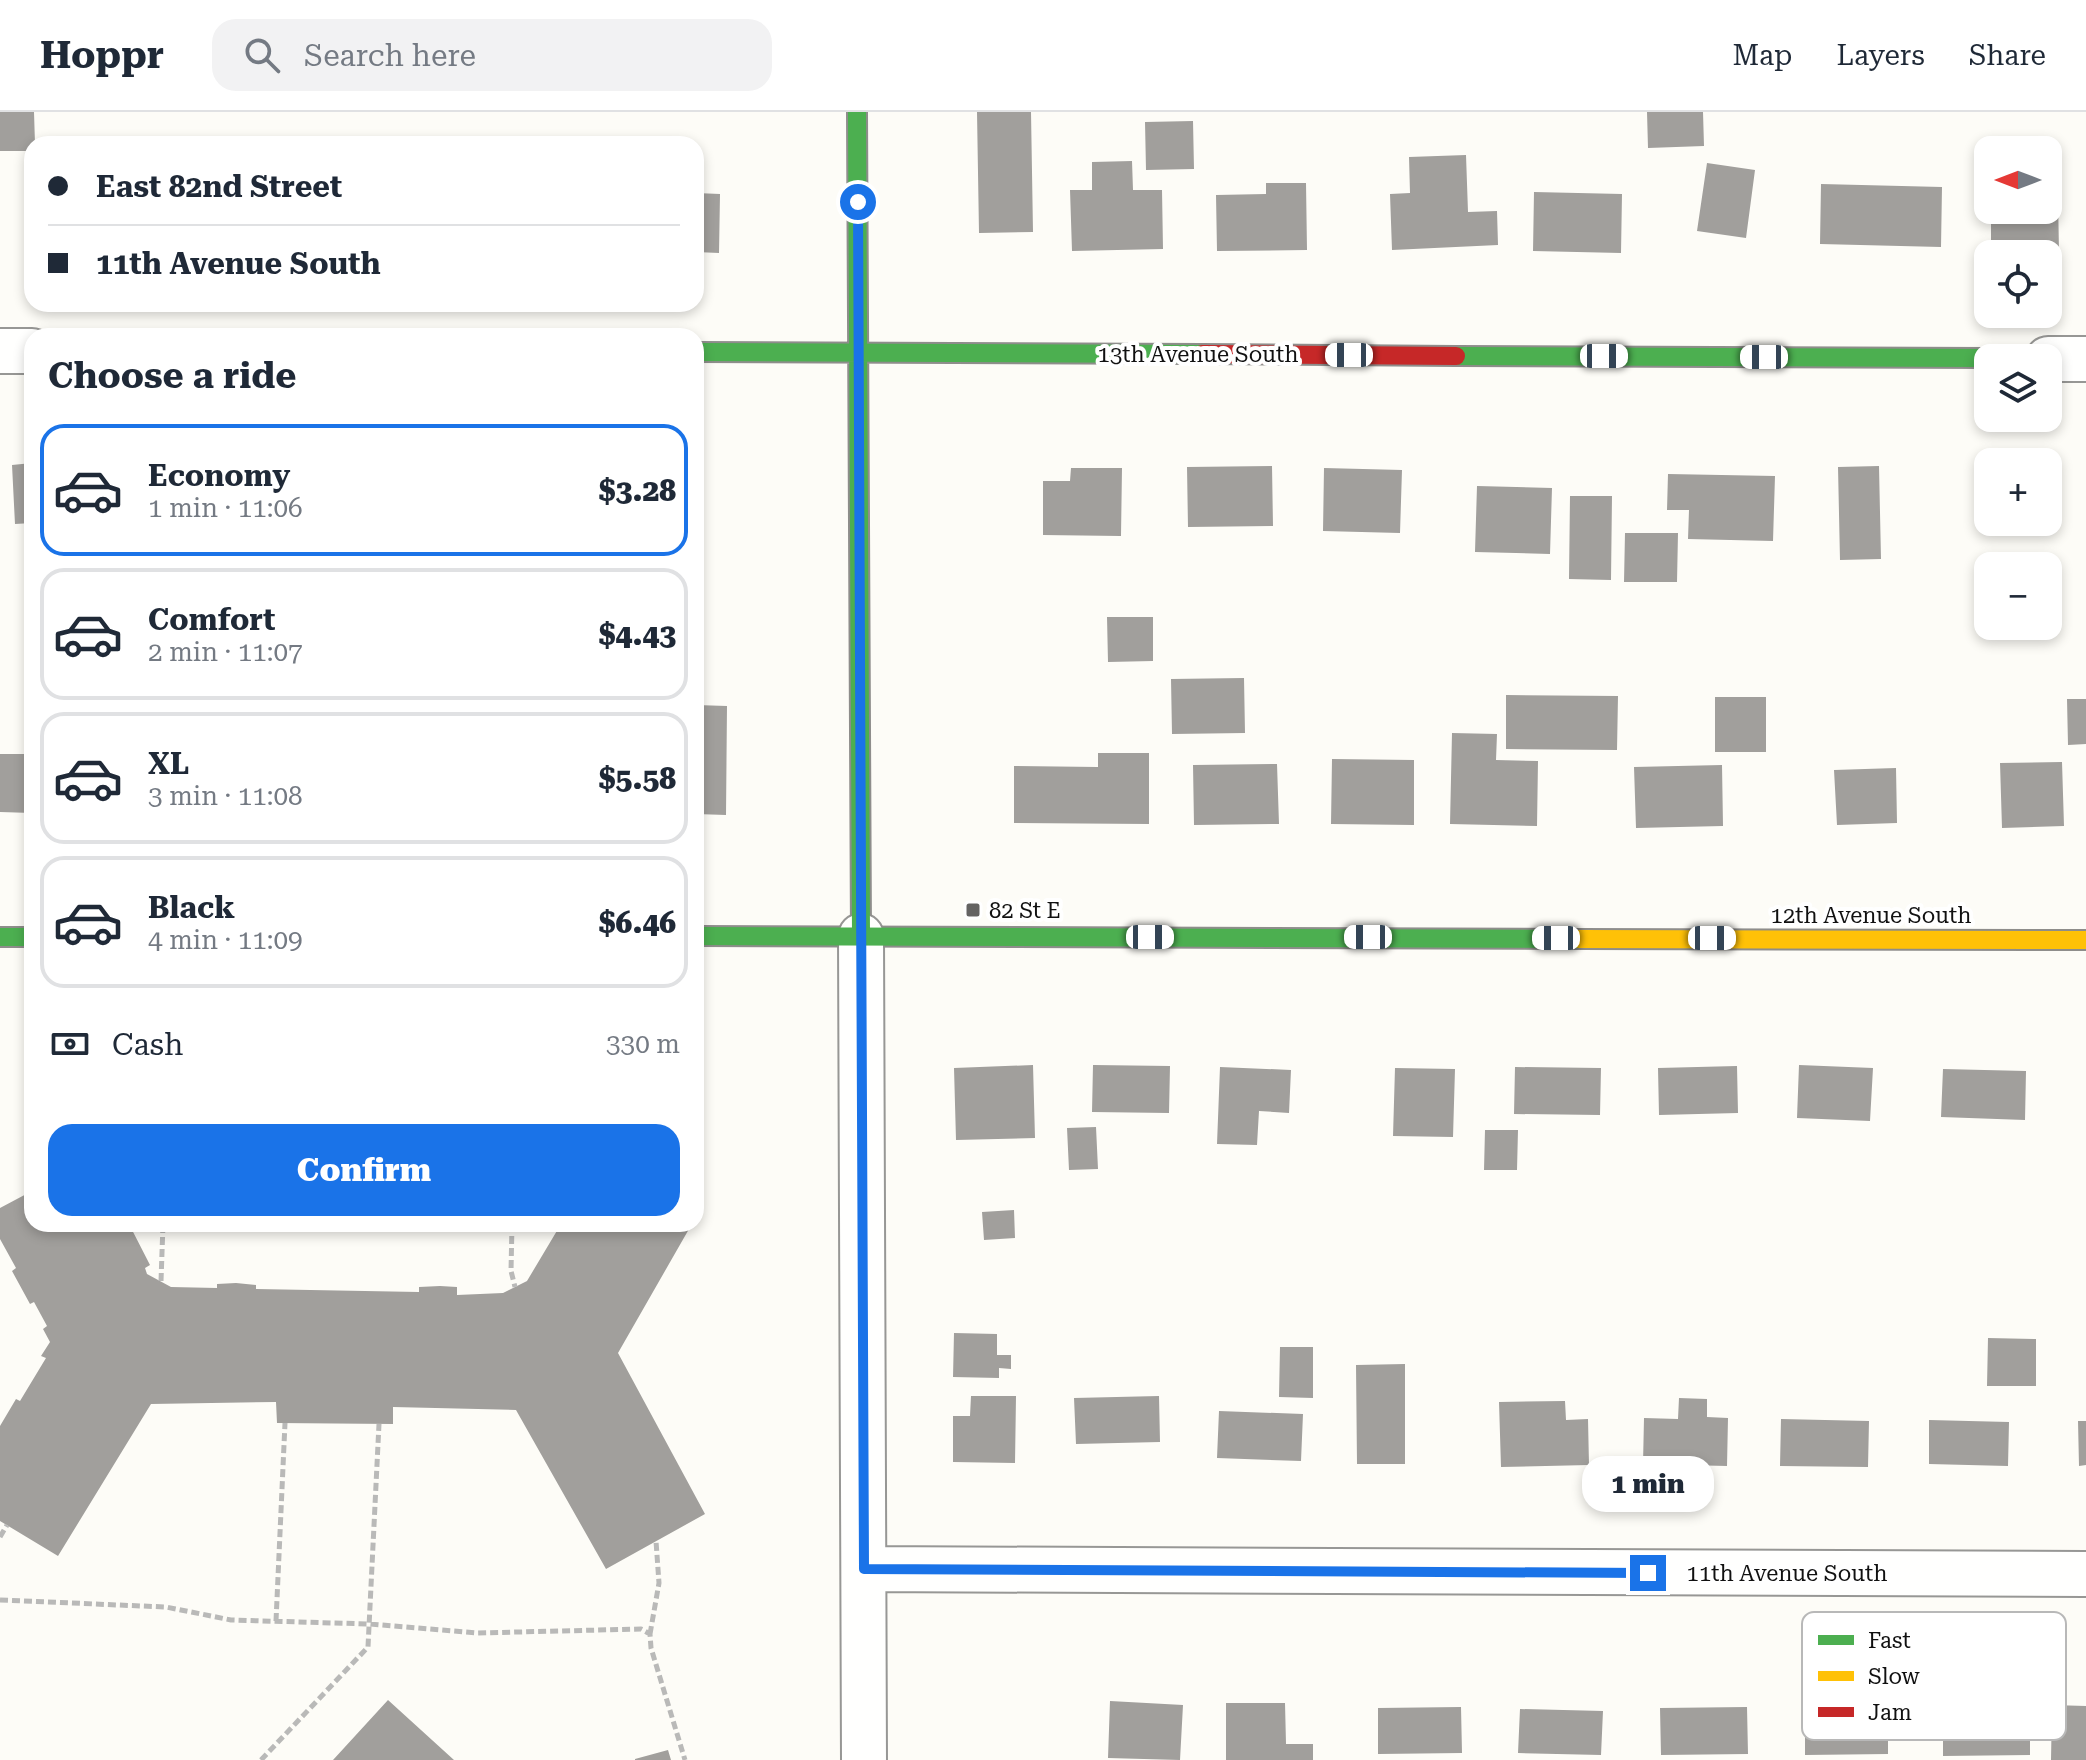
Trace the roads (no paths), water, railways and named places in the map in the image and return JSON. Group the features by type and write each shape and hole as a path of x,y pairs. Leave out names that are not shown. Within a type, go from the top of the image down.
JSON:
{"street":[{"path":"857,112 864,1760"},
{"path":"0,351 24,351"},
{"name":"13th Avenue South","path":"704,352 1974,358"},
{"path":"2062,359 2086,359"},
{"name":"12th Avenue South","path":"704,936 2086,940"},
{"path":"0,937 24,937"},
{"name":"11th Avenue South","path":"864,1569 2086,1574"}],"place":[{"name":"82 St E","path":"973,910"}]}
